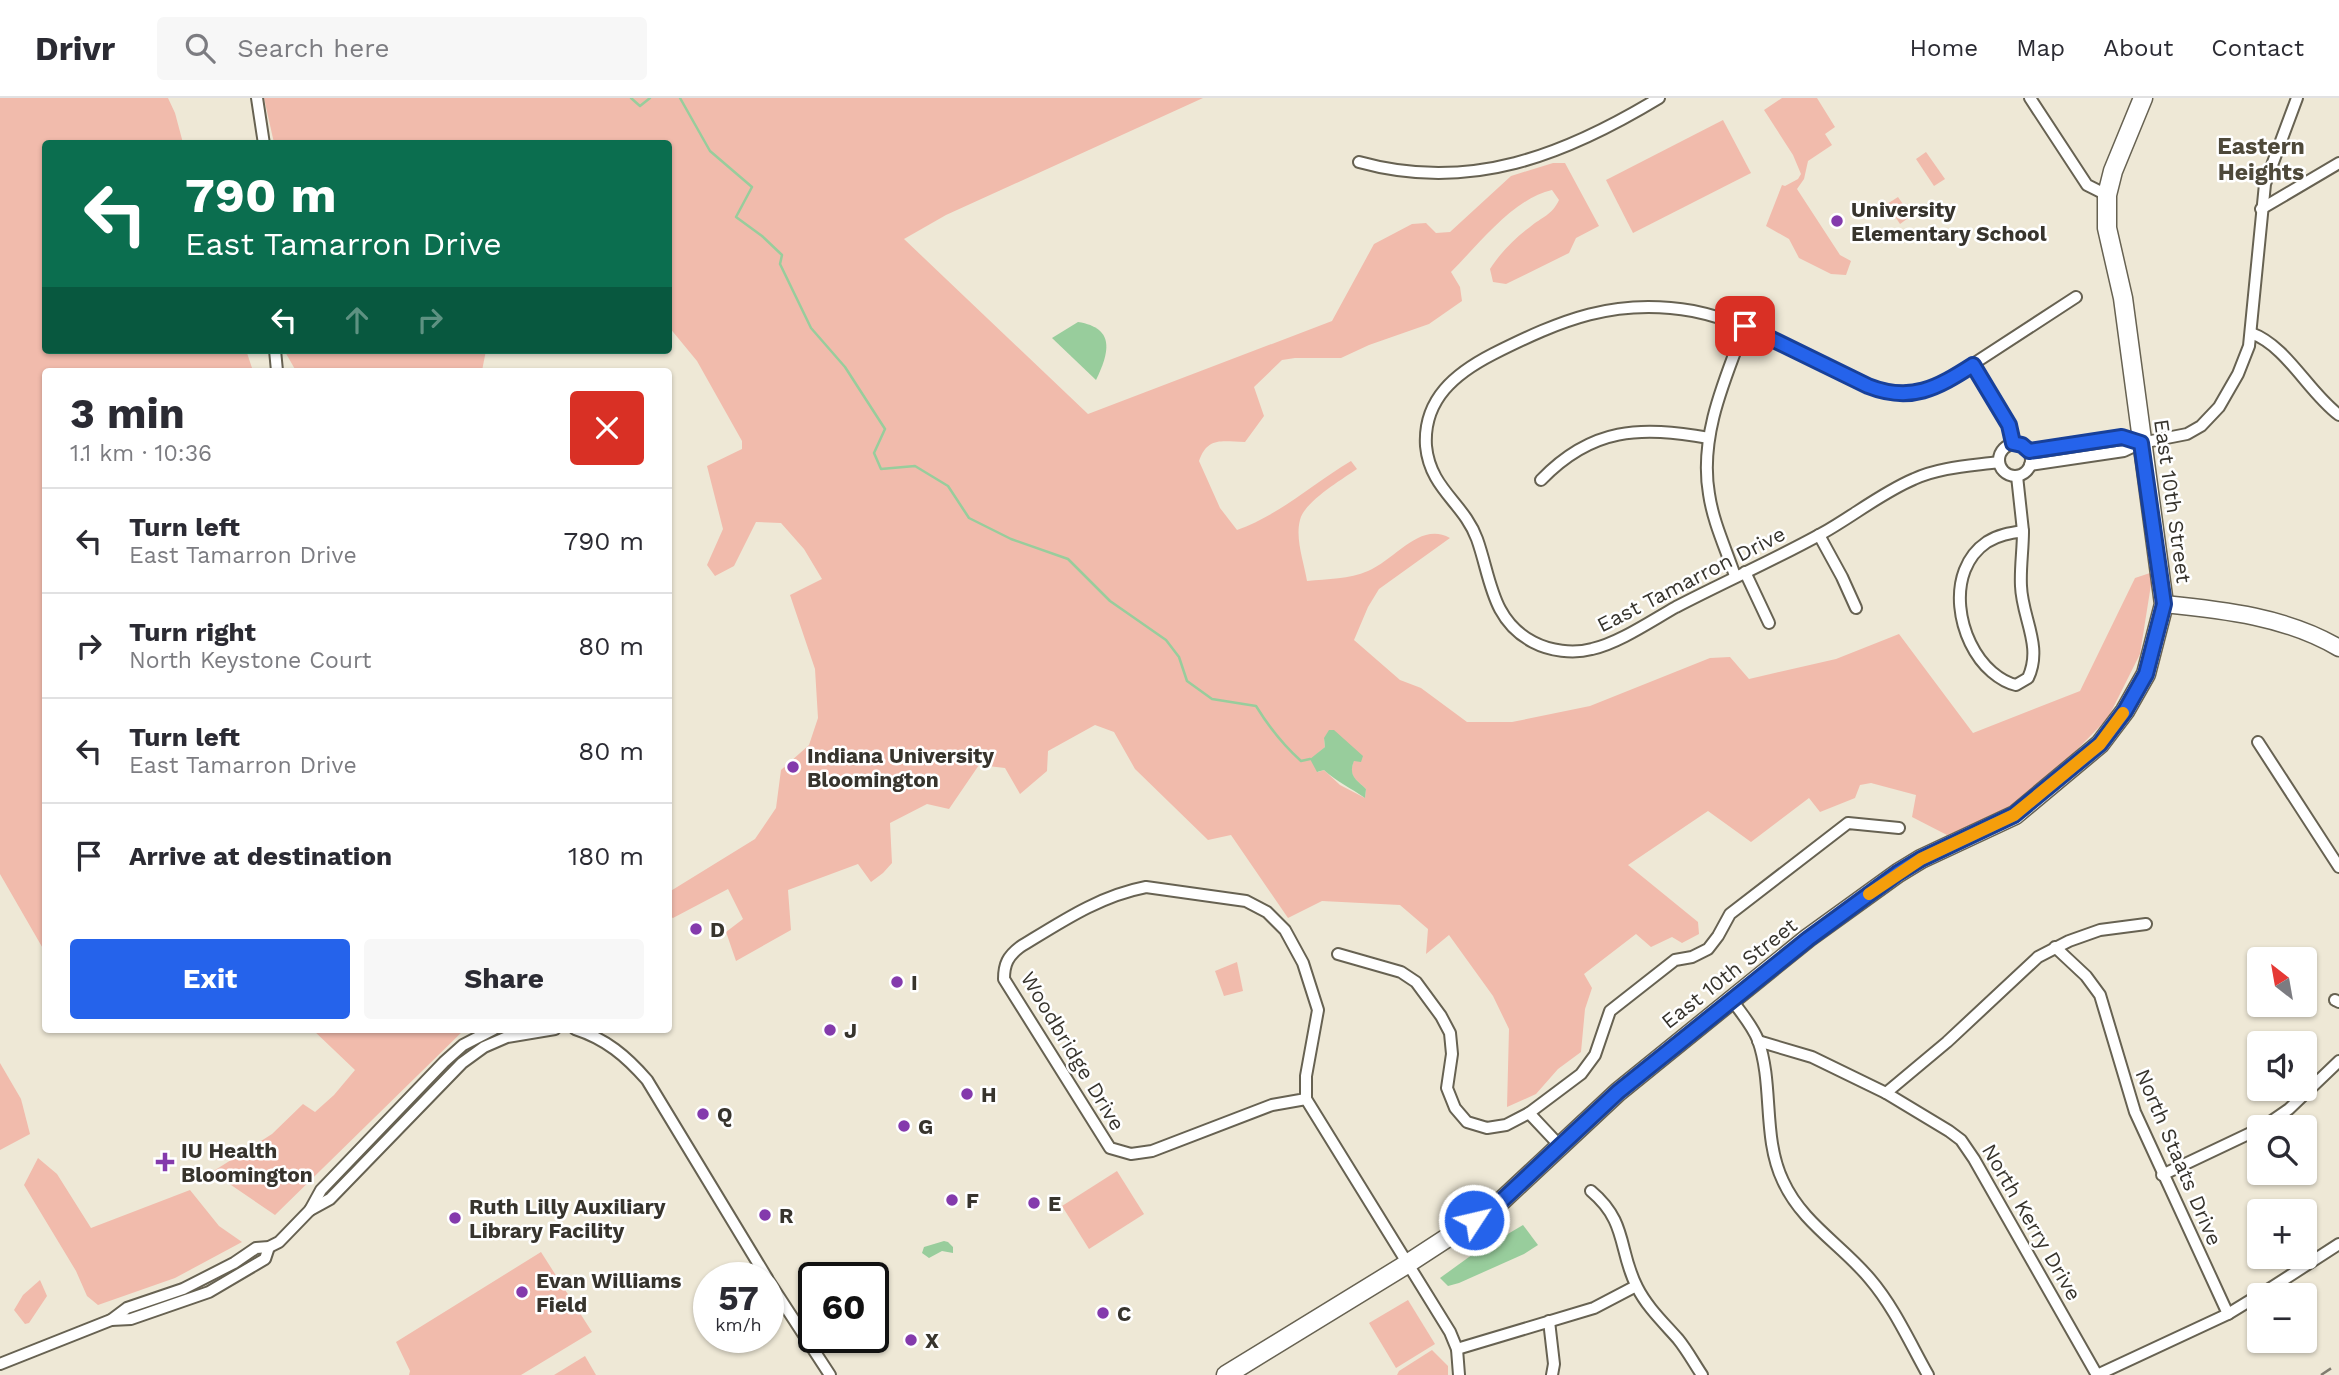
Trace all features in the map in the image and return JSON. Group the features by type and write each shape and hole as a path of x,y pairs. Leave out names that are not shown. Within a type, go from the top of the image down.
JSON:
{"main road":[{"name":"East 10th Street","path":"1226,1375 1496,1206 1647,1068 1808,939 1921,859 2014,815 2100,744 2125,711 2146,674 2164,604 2123,298 2107,228 2107,195 2113,171 2143,98"},
{"path":"2164,604 2263,618 2309,633 2339,648"}],"street":[{"path":"257,98 263,140"},
{"path":"1359,162 1428,173 1486,169 1518,163 1572,145 1659,98"},
{"path":"2029,98 2087,185 2107,195"},
{"path":"2031,465 2029,451 2022,445 2013,443 2001,452 1999,462 2005,472 2017,476 2031,465 2124,451 2141,443 2187,434 2208,419 2245,359 2251,333 2261,209 2269,169 2297,98"},
{"path":"2261,209 2339,163"},
{"name":"East Tamarron Drive","path":"1999,462 1946,469 1912,480 1819,536 1603,646 1569,651 1540,645 1523,636 1500,611 1475,534 1463,514 1436,481 1428,460 1426,440 1434,405 1440,393 1454,378 1475,363 1562,321 1611,310 1656,307 1710,315 1745,326 1868,386 1889,392 1910,393 1932,389 2076,297"},
{"path":"1745,326 1722,389 1709,438 1709,494 1740,574 1769,623"},
{"path":"2251,333 2270,342 2322,401 2339,415"},
{"path":"1973,365 2009,425 2013,443"},
{"path":"1541,480 1574,453 1612,436 1636,431 1661,431 1709,438"},
{"path":"2029,451 2122,437 2141,443"},
{"path":"2017,476 2023,531 2021,589 2033,636 2034,657 2028,678 2016,685 1997,676 1976,654 1963,627 1961,589 1968,563 1980,547 1999,536 2023,531"},
{"path":"1819,536 1856,608"},
{"path":"2259,742 2339,867"},
{"path":"1338,954 1401,972 1416,982 1450,1033 1452,1054 1447,1088 1455,1108 1467,1122 1486,1128 1506,1125 1529,1113 1581,1074 1595,1055 1610,1011 1675,960 1692,957 1707,949 1730,914 1848,823 1899,828"},
{"name":"Woodbridge Drive","path":"1146,887 1245,901 1260,907 1274,918 1290,938 1306,970 1318,1010 1306,1076 1306,1099 1272,1105 1142,1154 1110,1148 1004,979 1004,966 1012,953 1020,947 1093,903 1128,891 1146,887"},
{"path":"1886,1093 1947,1042 2038,957 2055,947 2100,930 2146,924"},
{"name":"North Staats Drive","path":"2055,947 2086,976 2100,995 2131,1102 2162,1175 2228,1314"},
{"path":"1732,1000 1758,1041 1766,1075 1773,1147 1778,1170 1787,1189 1815,1227 1870,1279 1928,1375"},
{"path":"0,1364 111,1320 131,1319 209,1292 265,1259 269,1248 279,1242 310,1210 321,1190 444,1062 463,1045 486,1033"},
{"path":"310,1210 330,1199 462,1063 484,1047 507,1037 531,1033"},
{"path":"585,1033 605,1041 624,1054 647,1080 758,1262"},
{"name":"North Kerry Drive","path":"1758,1041 1825,1062 1886,1093 1950,1131 1967,1147 2097,1375"},
{"path":"2280,1115 2339,1061"},
{"path":"1306,1099 1450,1332 1457,1349 1459,1375"},
{"path":"1529,1113 1560,1146"},
{"path":"2162,1175 2247,1135"},
{"path":"1591,1191 1605,1202 1616,1221 1636,1286 1702,1375"},
{"path":"2279,1283 2339,1244"},
{"path":"1457,1349 1594,1308 1636,1286"},
{"path":"2097,1375 2247,1303"},
{"path":"784,1304 830,1375"},
{"path":"1549,1321 1554,1364 1552,1375"}],"shaded area":[{"path":"0,98 168,98 182,140 42,140 42,354 247,354 252,368 42,368 42,947 0,874"},
{"path":"264,98 1203,98 946,215 904,239 1088,414 1332,321 1374,244 1412,224 1426,223 1436,233 1450,232 1511,176 1553,163 1565,163 1599,226 1576,238 1569,253 1506,284 1493,282 1490,269 1498,257 1519,236 1550,212 1559,200 1552,190 1524,202 1497,224 1451,272 1460,287 1462,301 1429,324 1341,358 1282,360 1254,387 1264,416 1245,442 1223,441 1211,444 1199,461 1220,508 1237,530 1268,516 1351,461 1357,469 1308,506 1300,520 1299,543 1307,581 1361,574 1428,534 1450,538 1379,589 1354,640 1400,680 1421,688 1467,722 1512,722 1590,706 1710,658 1730,657 1749,679 1836,659 1899,634 1973,733 2080,691 2135,578 2153,572 2140,654 2108,718 2055,772 2000,814 1947,835 1912,817 1916,795 1871,783 1860,785 1855,798 1820,812 1809,798 1751,842 1708,811 1628,865 1698,922 1699,934 1682,943 1672,937 1651,947 1636,934 1584,974 1592,988 1585,1009 1581,1052 1558,1069 1536,1094 1507,1107 1509,1029 1493,996 1449,935 1426,954 1428,929 1400,905 1322,901 1288,918 1231,835 1208,840 1135,769 1114,732 1095,725 1048,751 1047,771 1020,794 1005,768 979,765 949,809 927,804 890,823 892,863 871,882 858,864 788,890 791,930 736,961 726,932 743,919 728,889 673,918 672,890 755,839 776,808 781,770 809,745 818,718 815,669 790,595 822,579 804,549 781,523 756,522 734,566 715,576 707,565 723,529 707,466 742,449 742,441 697,361 672,331 672,140 273,140","holes":["1324,738 1354,760 1352,774 1366,789 1365,798 1340,785 1324,770 1318,772 1311,759 1325,747"]},
{"path":"1782,98 1817,98 1835,127 1825,134 1832,145 1808,161 1804,179 1797,189 1840,255 1851,261 1846,275 1831,274 1799,258 1789,239 1766,226 1782,185 1798,179 1801,174 1793,155 1764,110"},
{"path":"1723,120 1751,173 1633,233 1606,180"},
{"path":"1926,152 1945,179 1934,186 1916,159"},
{"path":"1898,197 1911,216 1900,224 1887,204"},
{"path":"1078,322 1090,325 1104,336 1106,351 1096,380 1052,338"},
{"path":"286,354 485,354 483,368 294,368"},
{"path":"1329,730 1334,730 1363,756 1361,762 1354,761 1352,770 1354,777 1366,789 1365,798 1324,770 1317,772 1310,759 1325,747 1324,738"},
{"path":"1237,962 1243,991 1224,996 1215,971"},
{"path":"316,1033 461,1033 275,1215 212,1172 272,1134 303,1104 315,1112 355,1070"},
{"path":"0,1063 21,1099 30,1134 0,1150"},
{"path":"38,1158 57,1174 91,1228 190,1190 219,1226 242,1242 175,1278 98,1305 87,1296 76,1271 24,1185"},
{"path":"1117,1171 1144,1214 1089,1249 1062,1206"},
{"path":"1523,1225 1538,1245 1459,1283 1448,1286 1440,1278 1469,1257"},
{"path":"944,1241 953,1247 953,1253 942,1251 929,1258 922,1253 924,1247"},
{"name":"Evan Williams Field","path":"541,1252 592,1332 521,1375 409,1375 410,1371 396,1342"},
{"path":"40,1280 47,1296 29,1323 25,1324 14,1310 23,1295"},
{"path":"1408,1300 1435,1344 1396,1368 1369,1323"},
{"path":"1432,1350 1448,1366 1448,1375 1397,1375 1399,1371"},
{"path":"585,1356 596,1375 554,1375"}],"waterway":[{"path":"631,98 640,106 650,98"},
{"path":"680,98 710,151 752,187 736,217 782,255 780,264 811,328 845,367 885,429 874,453 881,469 915,466 948,486 969,518 1011,539 1068,559 1110,601 1166,640 1179,657 1187,681 1212,699 1256,706 1294,755 1301,761 1310,759"}],"railway":[{"path":"2321,1375 2339,1363"}],"slow traffic":[{"path":"1869,894 1921,859 2014,815 2100,744 2123,713"}],"place":[{"name":"University Elementary School","path":"1837,221"},
{"name":"Indiana University Bloomington","path":"793,767"},
{"name":"D","path":"696,929"},
{"name":"I","path":"897,982"},
{"name":"J","path":"830,1030"},
{"name":"H","path":"967,1094"},
{"name":"Q","path":"703,1114"},
{"name":"G","path":"904,1126"},
{"name":"IU Health Bloomington","path":"165,1162"},
{"name":"F","path":"952,1200"},
{"name":"E","path":"1034,1203"},
{"name":"R","path":"765,1215"},
{"name":"Ruth Lilly Auxiliary Library Facility","path":"455,1218"},
{"name":"Evan Williams Field","path":"522,1292"},
{"name":"C","path":"1103,1313"},
{"name":"X","path":"911,1340"}],"district":[{"name":"Eastern Heights","path":"2261,159"}],"route":[{"path":"1474,1220 1496,1206 1618,1092 1808,939 1898,873 1921,859 2014,815 2039,797 2100,744 2125,711 2146,674 2164,604 2141,443 2122,437 2029,451 2022,445 2013,443 2009,425 1973,365 1932,389 1910,393 1889,392 1868,386 1745,326"}]}
